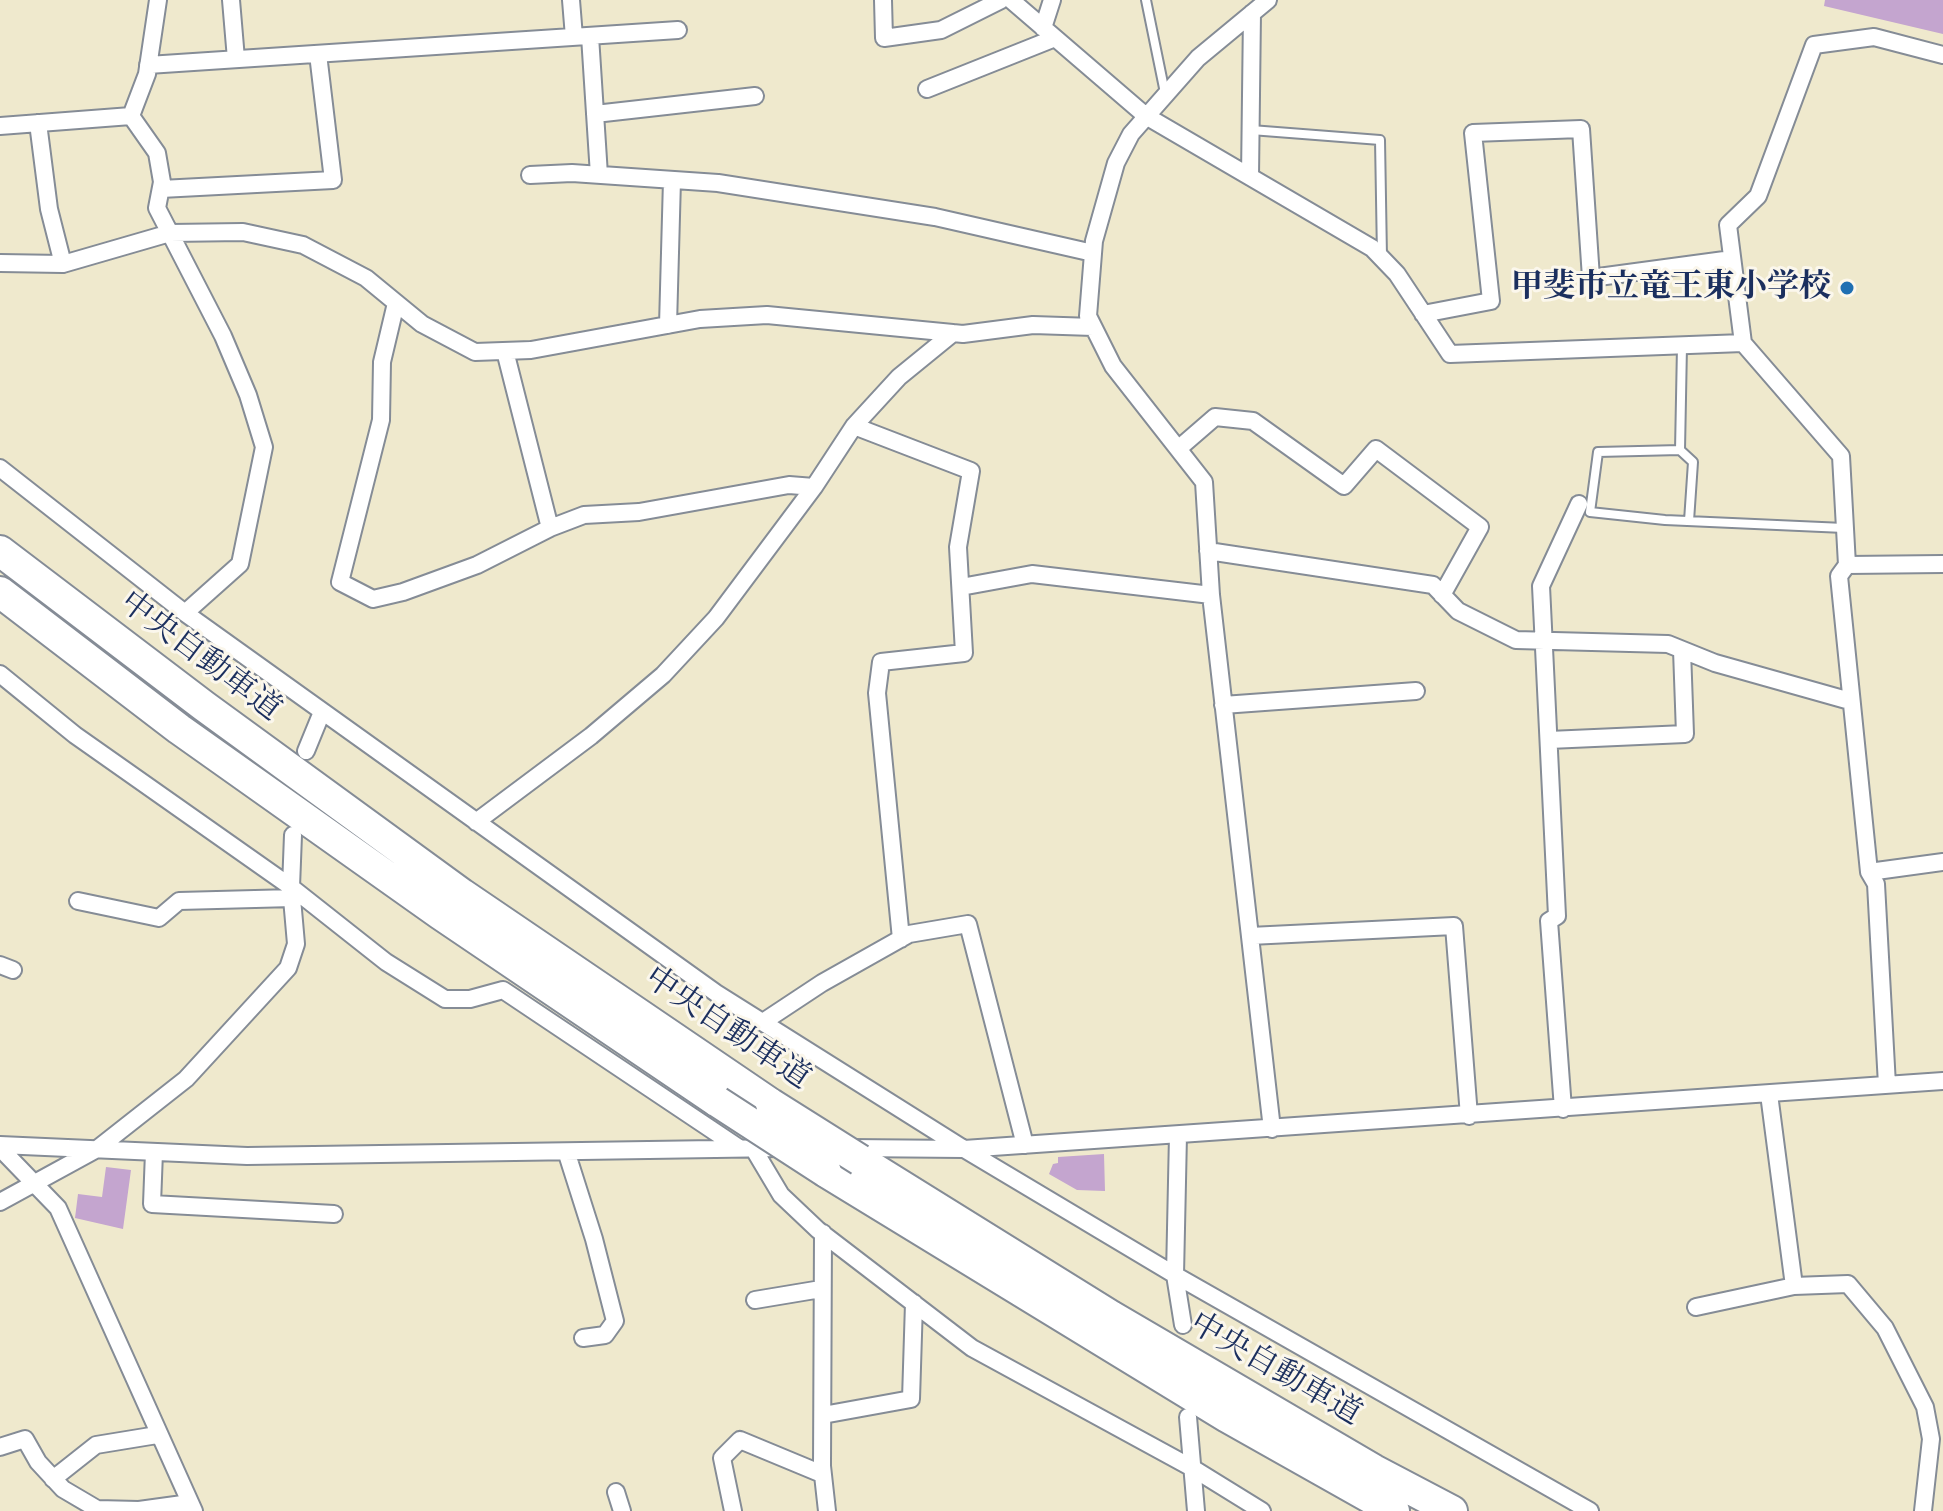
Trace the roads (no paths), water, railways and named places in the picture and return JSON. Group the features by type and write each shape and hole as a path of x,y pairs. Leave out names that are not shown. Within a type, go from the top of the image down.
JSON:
{"highway":[{"name":"中央自動車道","path":"0,551 204,706 462,894 771,1104 1111,1316 1374,1470 1452,1511"},
{"name":"中央自動車道","path":"0,592 179,729 440,914 718,1102 826,1172 1227,1417 1394,1511"}],"street":[{"path":"131,116 148,65 158,0"},
{"path":"231,0 236,59"},
{"path":"571,0 582,37 595,114 599,175"},
{"path":"883,0 884,38 941,30 1001,0"},
{"path":"1011,0 1146,116 1372,248 1450,354 1743,343"},
{"path":"1049,33 1052,0"},
{"path":"1268,0 1198,58 1131,134 1116,163 1093,253 1088,316 1113,366 1204,482 1211,595 1272,1129"},
{"path":"1250,177 1252,13"},
{"path":"148,65 678,30"},
{"path":"927,89 1049,33"},
{"path":"1887,1085 1876,884 1869,872 1839,576 1847,565 1841,456 1743,343 1728,225 1758,196 1814,45 1874,37 1943,55"},
{"path":"161,189 333,180 318,54"},
{"path":"595,114 755,96"},
{"path":"131,116 157,153 161,189 157,208 223,336 248,395 264,447 240,564 185,613"},
{"path":"0,126 131,116"},
{"path":"38,123 49,209 63,264"},
{"path":"1423,314 1491,301 1473,133 1581,129 1591,278 1732,259"},
{"path":"530,175 599,175 718,183 935,217 1093,253"},
{"path":"668,325 672,180"},
{"path":"0,263 63,264 170,233 243,232 303,245 366,278 422,324 475,352 531,350 668,325 767,315 953,333 1033,325 1093,327"},
{"path":"396,303 382,362 381,420 340,582 373,599 403,592 477,565 550,528 594,513 639,512 789,485 814,487"},
{"path":"476,822 591,736 663,675 716,618 814,487 854,426 899,377 953,333"},
{"path":"505,351 550,528"},
{"path":"1178,449 1215,417 1253,421 1344,486 1376,449 1480,527 1442,595"},
{"path":"854,426 971,471 958,547 964,653 881,662 877,693 901,939"},
{"path":"0,468 185,613 591,906 763,1022 964,1149 1175,1275 1590,1511"},
{"path":"1563,1109 1549,921 1557,916 1541,586 1579,504"},
{"path":"1208,551 1433,585 1458,611 1516,640 1668,644 1850,701"},
{"path":"1847,565 1943,564"},
{"path":"961,587 1032,574 1211,595"},
{"path":"1549,740 1685,734 1682,650"},
{"path":"0,674 75,735 386,962 445,999 470,999 503,990 747,1149 781,1195 823,1233 972,1348 1194,1469 1262,1511"},
{"path":"1223,705 1416,691"},
{"path":"306,751 322,712"},
{"path":"0,1202 97,1149 186,1079 288,968 296,944 292,892 293,835"},
{"path":"1869,872 1943,862"},
{"path":"78,901 159,918 179,901 292,892"},
{"path":"763,1022 822,983 901,939 968,924 1025,1145"},
{"path":"1250,936 1454,926 1469,1116"},
{"path":"0,1146 247,1156 964,1149 1943,1081"},
{"path":"1769,1094 1794,1286"},
{"path":"1178,1135 1175,1275 1183,1325"},
{"path":"0,1146 58,1208 157,1435 192,1507 95,1510 53,1479 38,1462 25,1439 0,1447"},
{"path":"154,1152 152,1204 334,1214"},
{"path":"567,1154 594,1239 615,1321 605,1335 583,1338"},
{"path":"823,1233 822,1474 827,1511"},
{"path":"1696,1307 1794,1286 1848,1284 1885,1328 1925,1407 1931,1439 1923,1511"},
{"path":"755,1300 821,1289"},
{"path":"823,1415 911,1399 914,1303"},
{"path":"1188,1417 1196,1511"},
{"path":"53,1479 96,1445 157,1435"},
{"path":"733,1511 722,1458 740,1440 822,1474"},
{"path":"616,1492 622,1511"}],"lane":[{"path":"1146,0 1165,95"},
{"path":"1250,130 1380,140 1383,259"},
{"path":"1680,450 1682,346"},
{"path":"1689,521 1693,462 1680,450 1598,452 1590,512 1689,521 1845,528"}],"place":[{"name":"甲斐市立竜王東小学校","path":"1847,288"}]}
